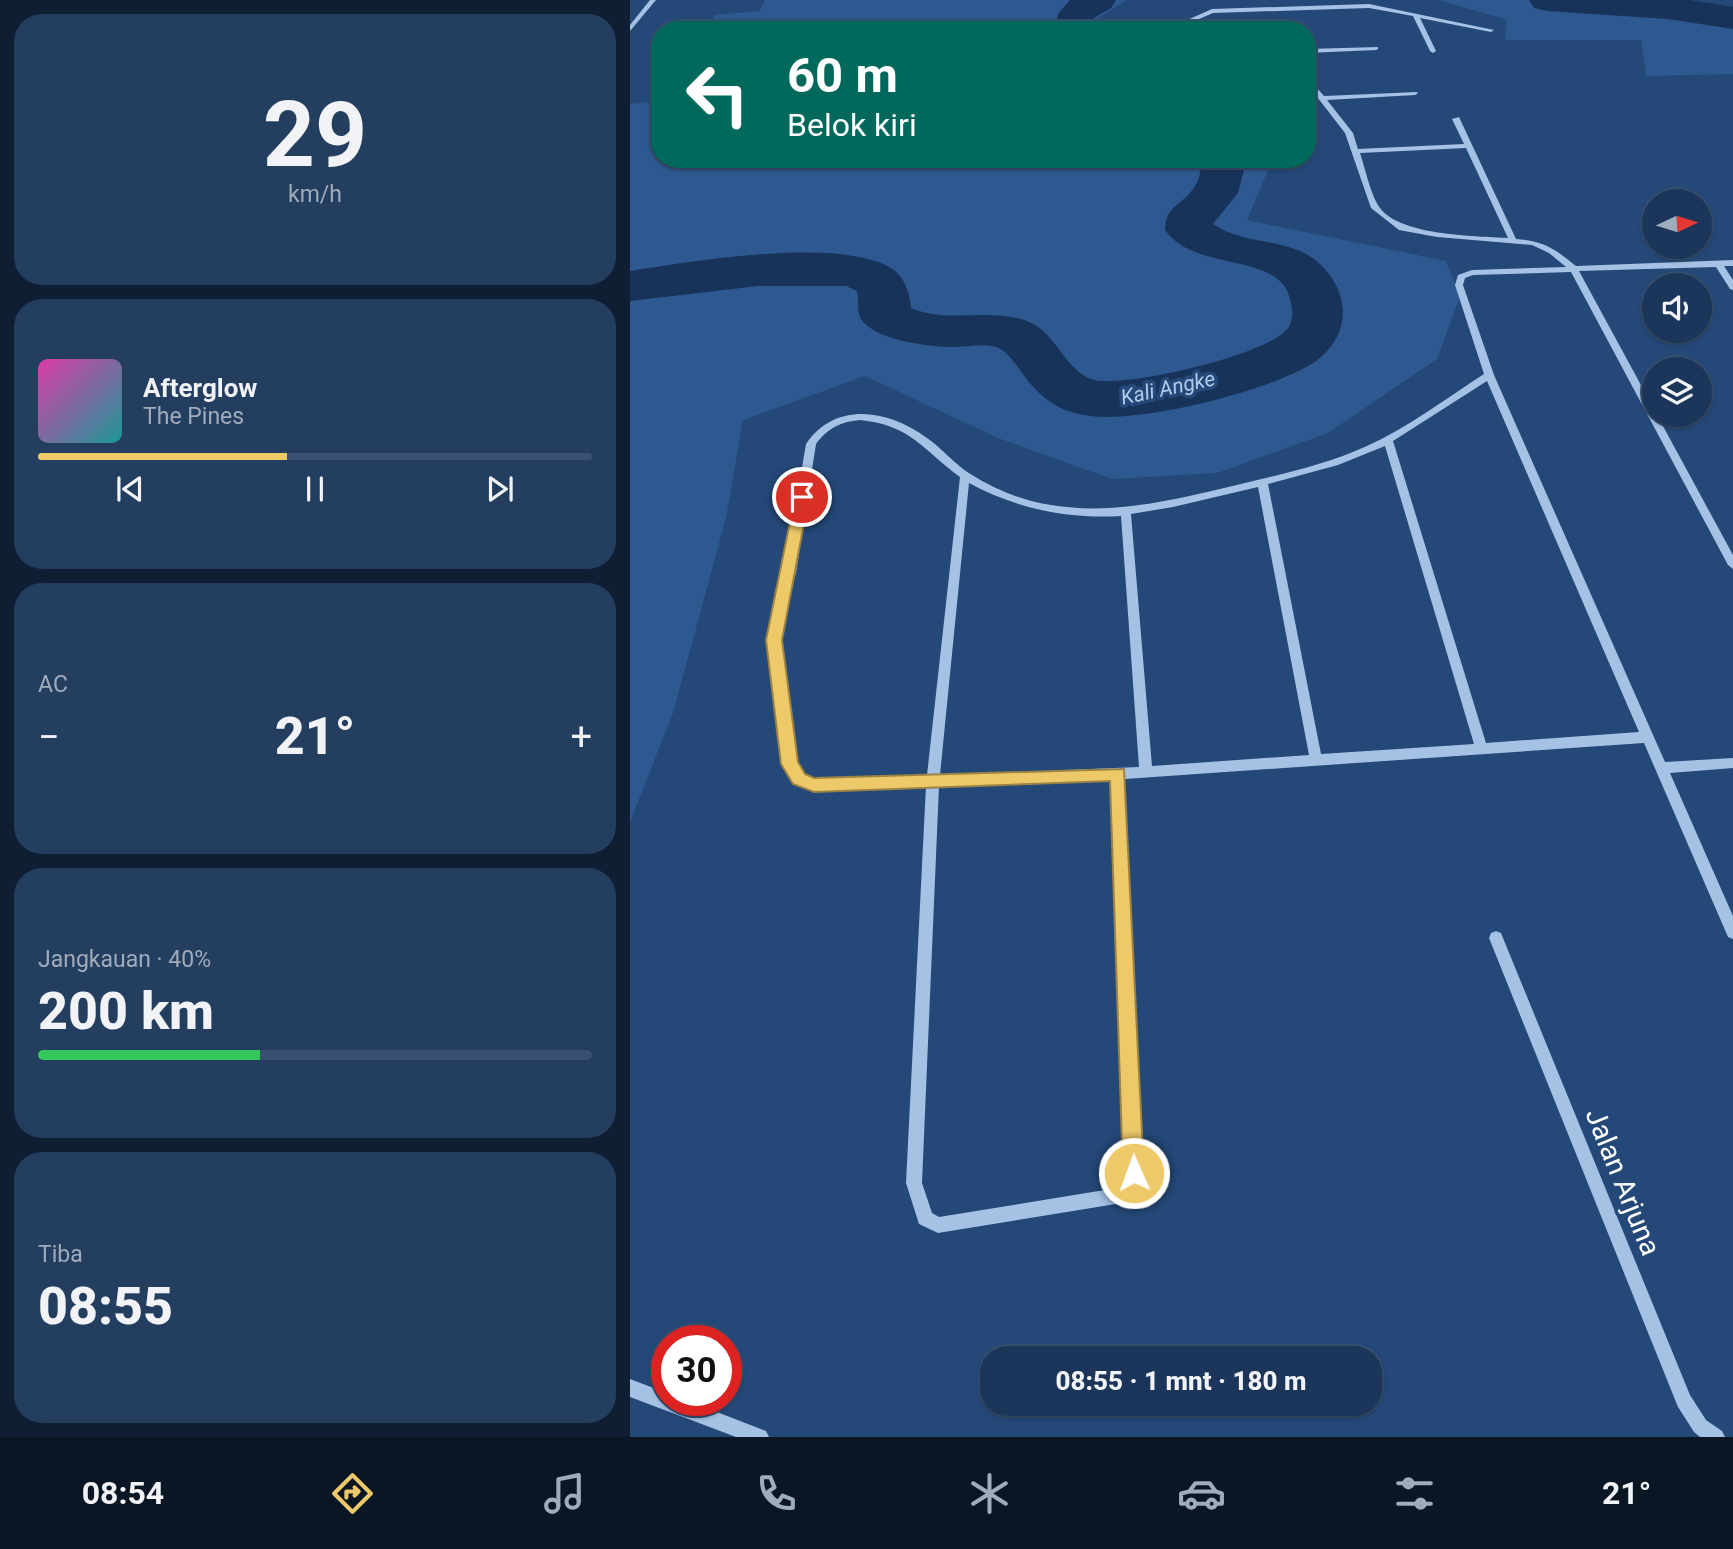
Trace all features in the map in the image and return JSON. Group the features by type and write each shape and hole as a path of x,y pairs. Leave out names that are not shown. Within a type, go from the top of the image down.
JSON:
{"street":[{"path":"630,29 653,0"},
{"path":"1189,21 1212,11 1369,6 1491,30"},
{"path":"1416,15 1433,51"},
{"path":"1316,51 1376,48"},
{"path":"1316,90 1349,133 1375,208 1402,228 1437,235 1513,241 1543,247 1574,269 1733,565"},
{"path":"1322,98 1415,93"},
{"path":"1456,118 1513,241"},
{"path":"1355,150 1469,146"},
{"path":"1733,263 1472,273 1461,276 1459,285 1489,374 1733,932"},
{"path":"1719,264 1733,287"},
{"path":"1489,374 1388,441 1355,456 1262,482 1126,512 1075,513 1047,509 1005,496 965,476 918,435 896,425 856,416 843,417 817,432 811,444 790,573 778,608 774,640 790,764 799,779 814,785 1118,774 1648,737"},
{"path":"1388,441 1482,750"},
{"path":"965,476 933,780 914,1183 925,1218 938,1225 1122,1195 1131,1181 1134,1173 1118,774"},
{"path":"1262,482 1316,760"},
{"path":"1126,512 1146,771"},
{"path":"1661,768 1733,763"},
{"name":"Jalan Arjuna","path":"1496,938 1684,1401 1700,1426 1716,1437"},
{"path":"630,1388 760,1437"}],"shaded area":[{"path":"765,0 1127,0 1093,21 713,21 714,15 759,11"},
{"path":"1439,0 1628,0 1638,14 1733,20 1733,74 1646,76 1641,40 1505,40 1507,20"},
{"path":"651,102 651,168 1269,168 1247,220 1446,261 1460,296 1437,359 1328,433 1217,473 1112,479 998,438 865,376 743,420 726,518 673,713 630,822 630,104"}],"waterway":[{"name":"Kali Angke","path":"1074,21 1083,8 1098,0"},
{"name":"Kali Angke","path":"1547,0 1668,8 1733,18"},
{"name":"Kali Angke","path":"630,286 758,270 830,269 858,273 879,285 883,293 886,316 928,330 1001,330 1010,333 1030,347 1054,378 1076,394 1090,398 1111,398 1172,390 1242,373 1272,361 1296,349 1311,336 1317,322 1318,306 1313,291 1304,277 1292,266 1278,259 1216,245 1189,230 1189,217 1215,193 1223,168"}],"route":[{"path":"802,497 790,573 778,608 774,640 790,764 799,779 814,785 1118,774 1134,1173"}]}
